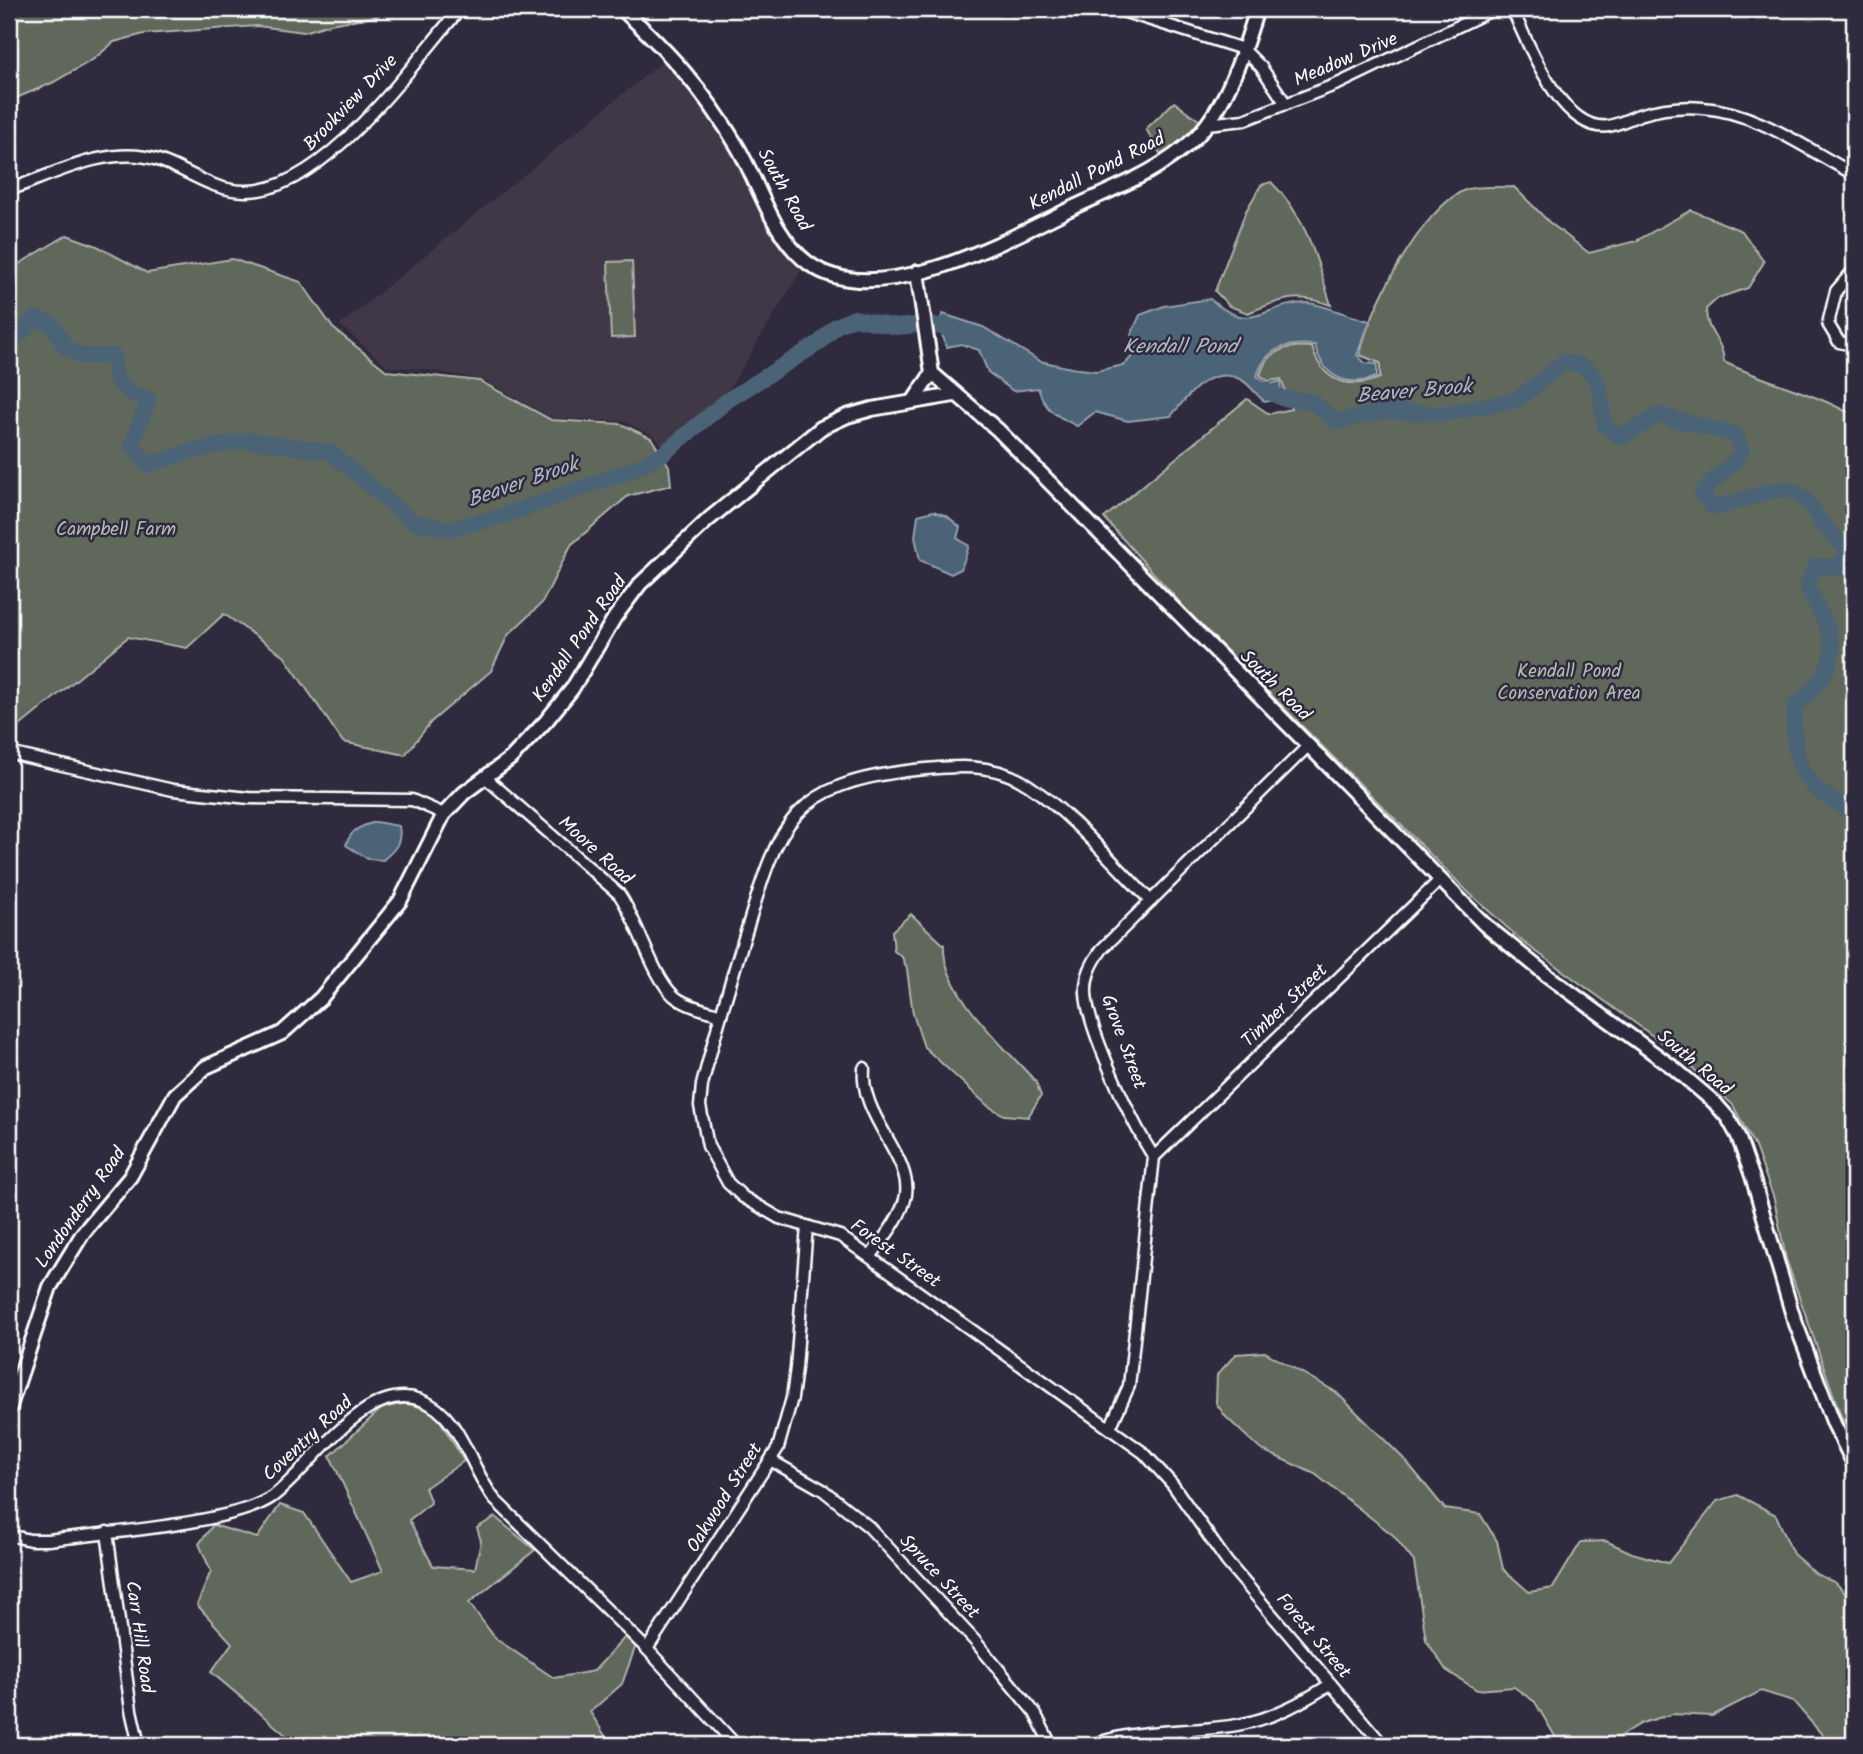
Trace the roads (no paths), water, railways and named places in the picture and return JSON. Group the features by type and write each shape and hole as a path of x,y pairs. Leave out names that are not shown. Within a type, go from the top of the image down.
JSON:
{"street":[{"name":"Brookview Drive","path":"9,190 88,162 129,156 159,161 207,184 227,189 258,190 288,183 306,173 338,146 460,9"},
{"name":"South Road","path":"622,9 672,54 705,94 738,148 786,239 807,262 832,275 858,280 918,272"},
{"path":"1116,9 1243,49"},
{"name":"Kendall Pond Road","path":"918,272 989,248 1144,174 1171,158 1207,124 1228,86 1258,9"},
{"name":"Meadow Drive","path":"1207,124 1244,120 1286,104 1389,62 1494,9"},
{"path":"1511,9 1558,97 1571,112 1593,126 1608,126 1661,110 1703,108 1724,111 1763,124 1854,174"},
{"name":"Meadow Drive","path":"1243,49 1261,67 1286,104"},
{"path":"1854,269 1854,310"},
{"path":"1854,269 1836,292 1828,324 1839,342 1854,342"},
{"path":"914,400 932,373 918,272"},
{"name":"South Road","path":"932,373 954,395 998,430 1440,880 1509,946 1674,1068 1714,1102 1728,1118 1752,1176 1793,1316 1834,1424 1854,1464"},
{"name":"Kendall Pond Road","path":"444,814 546,721 572,689 615,617 640,584 709,519 821,428 847,415 914,400 954,395"},
{"name":"Grove Street","path":"1154,1157 1140,1136 1098,1039 1086,996 1088,976 1096,957 1308,746"},
{"path":"9,753 173,790 249,798 412,800 444,814"},
{"name":"Forest Street","path":"1151,901 1045,798 1009,774 989,768 947,767 863,778 824,794 807,805 779,836 762,874 720,1014 702,1085 700,1106 708,1146 728,1183 743,1197 779,1218 840,1236 1144,1453 1166,1477 1227,1562 1383,1745"},
{"name":"Moore Road","path":"486,778 619,894 631,911 662,978 674,996 720,1014"},
{"name":"Londonderry Road","path":"9,1409 50,1287 76,1242 130,1177 175,1095 206,1067 273,1038 307,1013 400,901 444,814"},
{"name":"Timber Street","path":"1154,1157 1440,880"},
{"path":"864,1068 865,1096 906,1182 904,1203 870,1257"},
{"path":"1110,1428 1129,1386 1154,1157"},
{"name":"Oakwood Street","path":"647,1649 772,1461 793,1388 807,1226"},
{"name":"Coventry Road","path":"9,1535 39,1540 226,1515 254,1507 278,1492 368,1407 394,1397 412,1398 429,1404 444,1414 455,1429 480,1480 495,1500 647,1649 736,1745"},
{"name":"Spruce Street","path":"772,1461 823,1490 869,1527 975,1641 1020,1694 1035,1713 1051,1745"},
{"name":"Carr Hill Road","path":"107,1532 131,1710 139,1745"},
{"path":"1092,1745 1149,1732 1242,1724 1282,1711 1331,1684"}],"water":[{"name":"Kendall Pond","path":"1210,299 1225,310 1248,317 1307,303 1370,321 1357,355 1365,363 1377,364 1377,377 1346,380 1330,373 1315,345 1286,346 1266,359 1257,376 1268,385 1280,381 1282,398 1265,402 1240,379 1219,376 1200,385 1171,416 1128,421 1095,412 1077,426 1052,412 1044,403 1038,388 1013,391 988,372 979,350 961,344 947,347 938,324 943,314 983,327 1040,361 1096,371 1124,365 1137,351 1131,335 1140,315 1164,306"},
{"path":"933,511 947,516 960,527 957,538 969,546 961,569 951,574 920,560 915,537 918,515"},
{"path":"376,822 399,826 397,846 383,860 368,859 346,845 357,829"}],"waterway":[{"name":"Beaver Brook","path":"9,389 12,381 10,345 35,318 53,325 65,347 80,356 114,356 115,378 131,393 149,399 132,444 147,465 191,451 247,440 330,452 412,521 449,529 500,517 632,470 663,454 728,400 819,343 836,326 854,318 896,327 915,325"},
{"name":"Beaver Brook","path":"931,324 958,332"},
{"name":"Beaver Brook","path":"1265,390 1282,398 1313,402 1336,422 1386,411 1441,414 1517,400 1564,362 1587,369 1593,375 1598,383 1605,426 1621,437 1659,415 1736,435 1742,451 1702,494 1712,507 1776,490 1793,491 1806,500 1825,527 1848,551 1839,567 1816,566 1807,584 1828,630 1832,646 1828,666 1823,675 1795,706 1794,725 1797,757 1811,783 1836,802 1854,810"}],"park label":[{"name":"Campbell Farm","path":"116,530"},
{"name":"Kendall Pond Conservation Area","path":"1569,683"}]}
